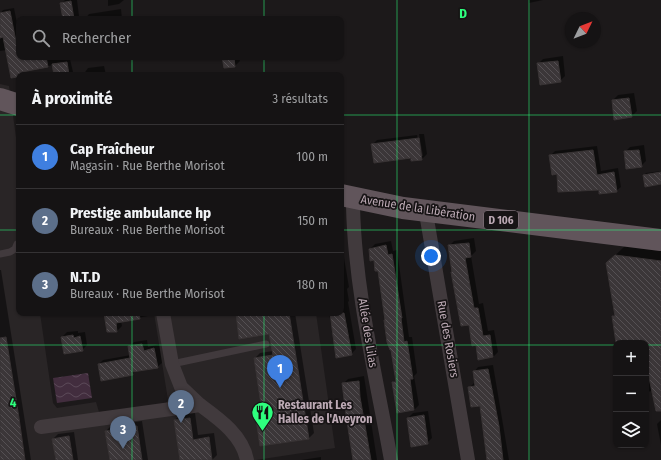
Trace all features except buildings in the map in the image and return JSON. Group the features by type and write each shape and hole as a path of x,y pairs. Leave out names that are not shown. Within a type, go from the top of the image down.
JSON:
{"main road":[{"path":"0,99 16,104"},
{"path":"0,111 16,115"},
{"name":"Avenue de la Libération","path":"348,200 428,215 661,248"},
{"name":"Avenue de la Libération","path":"428,215 661,240"}],"street":[{"name":"Allée des Lilas","path":"348,200 370,348 391,460"},
{"name":"Rue des Rosiers","path":"428,215 468,460"},
{"path":"164,316 172,364 181,387 200,405 215,416 238,439 245,449 247,460"},
{"path":"41,427 200,405"}],"lane":[{"path":"0,254 10,252 16,246"},
{"path":"172,364 266,344"}],"shaded area":[{"path":"0,84 9,86 16,137 16,316 40,316 53,403 57,408 96,402 99,412 164,406 168,400 154,316 316,316 335,448 256,460 0,460"}],"water":[{"path":"88,373 92,398 57,403 53,378"}],"place":[{"name":"Cap Fraîcheur","path":"280,388"},
{"name":"Prestige ambulance hp","path":"181,423"},
{"name":"Restaurant Les Halles de l'Aveyron","path":"263,432"},
{"name":"N.T.D","path":"123,449"}]}
